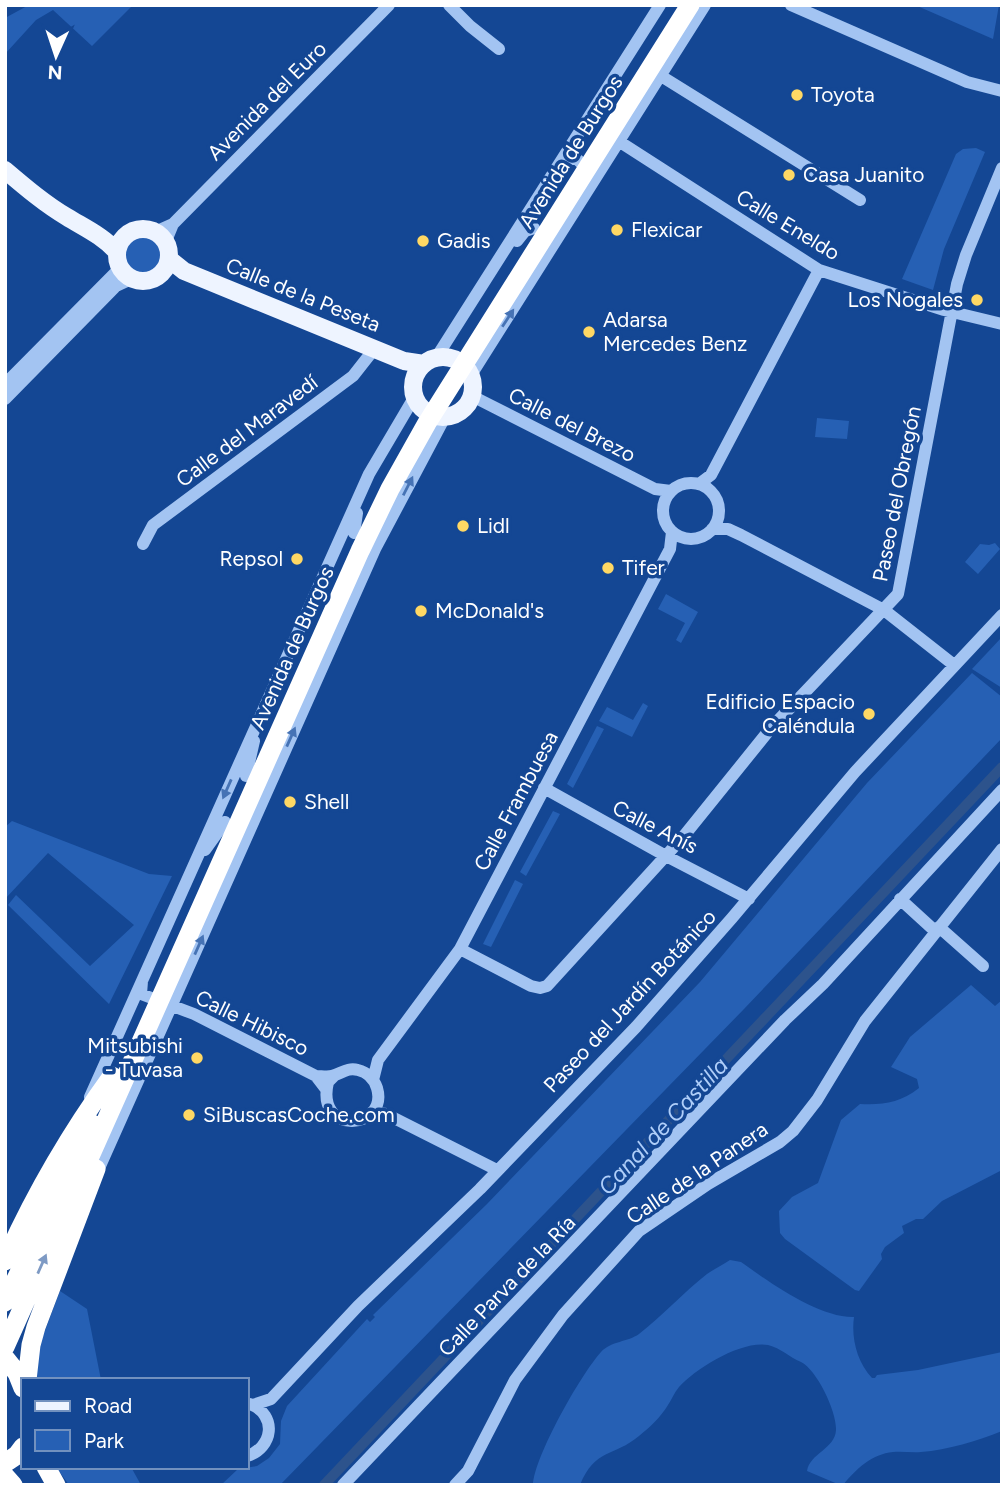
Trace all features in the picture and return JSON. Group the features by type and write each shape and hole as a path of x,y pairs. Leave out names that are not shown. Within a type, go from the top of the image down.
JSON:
{"highway":[{"name":"Avenida de Burgos","path":"606,138 676,5"},
{"name":"Avenida de Burgos","path":"5,1302 111,1076 159,1002 225,822 298,658 318,628 357,542 390,489 429,409 444,367 534,228 582,164 606,138 690,5"},
{"name":"Avenida de Burgos","path":"444,367 582,164"},
{"name":"Avenida de Burgos","path":"5,1347 202,905 298,658"},
{"path":"5,1261 79,1122 111,1076"},
{"path":"27,1378 36,1327 90,1188 117,1097"},
{"path":"5,1358 21,1383"},
{"path":"5,1463 21,1450"},
{"path":"47,1469 56,1485"},
{"path":"5,1476 13,1485"}],"main road":[{"path":"5,170 119,256 142,282 151,280 164,251 138,229 129,233 119,256"},
{"name":"Calle de la Peseta","path":"164,251 184,271 404,361 444,367"},
{"path":"444,367 472,396 464,409 429,409 444,367"}],"street":[{"name":"Avenida del Euro","path":"164,251 173,224 388,5"},
{"path":"449,5 499,49"},
{"name":"Avenida de Burgos","path":"444,367 492,270 660,5"},
{"name":"Avenida de Burgos","path":"444,367 553,246 606,138 613,139 628,129 705,5"},
{"path":"791,5 967,82 1002,91"},
{"path":"673,34 658,81 860,200"},
{"path":"606,138 591,126 624,71 629,54"},
{"name":"Calle Eneldo","path":"606,138 819,270 950,312 1002,324"},
{"path":"553,174 568,159 582,164 588,183 553,246"},
{"name":"Paseo del Obregón","path":"460,949 531,986 547,986 666,856 771,728 898,594 950,312 965,256 1002,168"},
{"path":"492,270 525,231 534,228"},
{"path":"5,384 119,256"},
{"path":"5,400 116,286 119,256"},
{"path":"711,491 712,475 819,270"},
{"name":"Calle del Maravedí","path":"143,544 153,525 353,376 375,348"},
{"name":"Calle del Brezo","path":"472,396 668,496"},
{"name":"Avenida de Burgos","path":"79,1122 260,713 298,658 312,603 369,474 429,409"},
{"name":"Avenida de Burgos","path":"90,1188 159,1002 234,865 375,549 395,511 429,409"},
{"path":"699,484 712,475"},
{"path":"719,514 712,529 703,536 685,538 672,531 664,520 668,496 682,484 699,484 711,491 728,529"},
{"path":"357,542 360,495"},
{"path":"357,542 395,511"},
{"path":"712,529 728,529 884,611 954,665"},
{"name":"Calle Frambuesa","path":"359,1070 377,1060 460,949 670,549 672,531"},
{"name":"Calle Frambuesa","path":"670,549 685,538"},
{"path":"312,603 310,617 318,628 333,630 343,622"},
{"name":"Paseo del Jardín Botánico","path":"250,1404 271,1399 358,1306 497,1170 636,1027 749,899 855,772 1002,615"},
{"path":"298,658 316,668 314,687"},
{"path":"246,776 260,713"},
{"name":"Calle Anís","path":"544,788 749,899"},
{"name":"Calle Parva de la Ría","path":"342,1485 822,984 1002,790"},
{"path":"190,871 225,822"},
{"name":"Calle de la Panera","path":"455,1485 468,1471 515,1380 563,1315 639,1231 708,1184 780,1142 793,1131 817,1100 865,1021 1002,849"},
{"path":"202,905 234,865"},
{"path":"900,899 983,966"},
{"path":"143,974 141,993 159,1002"},
{"name":"Calle Hibisco","path":"159,1002 194,1014 316,1076 326,1089"},
{"name":"Calle Frambuesa","path":"373,1080 377,1060"},
{"path":"350,1069 359,1070 373,1080 377,1088 374,1107 358,1121 341,1119 328,1108 327,1082 350,1069"},
{"name":"Calle Hibisco","path":"316,1076 334,1076"},
{"path":"374,1107 497,1170"},
{"path":"248,1456 255,1454 267,1442 270,1434 267,1418 271,1399"},
{"path":"250,1404 262,1411 267,1418"}],"green space":[{"path":"29,5 133,5 92,46 53,10 36,20 5,54 5,18"},
{"path":"915,5 999,5 993,39"},
{"path":"976,148 985,152 944,249 933,290 902,279 956,154 963,149"},
{"path":"142,235 155,241 161,254 155,267 142,273 129,267 123,254 129,241"},
{"path":"817,418 849,421 847,439 815,437"},
{"path":"995,543 1000,549 978,574 965,562 980,544"},
{"path":"666,594 698,612 681,643 676,640 685,623 658,609"},
{"path":"1002,637 1002,688 972,669"},
{"path":"972,673 1002,697 1002,738 744,1009 280,1485 221,1485 238,1469 257,1466 269,1458 280,1444 281,1421 287,1406 367,1319 370,1322 375,1317 373,1315 487,1204 700,982 867,783"},
{"path":"643,703 648,706 632,737 599,721 607,707 633,720"},
{"path":"597,726 604,729 573,788 567,784"},
{"path":"553,811 560,814 526,876 520,872"},
{"path":"12,821 149,874 172,876 109,1004 8,905 16,895 90,966 134,925 48,853 5,899 5,827"},
{"path":"515,880 523,884 491,947 483,944"},
{"path":"971,985 995,1006 1002,1000 1002,1170 942,1201 923,1219 916,1219 902,1226 904,1233 885,1247 881,1254 882,1259 859,1291 855,1290 785,1239 780,1233 779,1211 792,1197 818,1183 841,1120 860,1104 891,1102 919,1088 917,1079 891,1067 910,1037"},
{"path":"730,1260 741,1262 810,1305 840,1316 854,1317 856,1349 862,1365 872,1378 1002,1352 1002,1431 973,1442 942,1449 885,1453 865,1463 840,1485 807,1471 813,1460 835,1436 833,1413 825,1392 807,1366 773,1346 757,1345 733,1351 696,1372 679,1387 651,1426 630,1443 599,1459 586,1473 580,1485 533,1485 541,1456 560,1416 601,1352 639,1334 707,1274"},
{"path":"60,1291 87,1309 101,1378 33,1378 38,1349"},
{"path":"57,1469 132,1469 141,1485 69,1485"}],"waterway":[{"name":"Canal de Castilla","path":"324,1485 1002,767"}],"place":[{"name":"Toyota","path":"797,95"},
{"name":"Casa Juanito","path":"789,175"},
{"name":"Flexicar","path":"617,230"},
{"name":"Gadis","path":"423,241"},
{"name":"Los Nogales","path":"977,300"},
{"name":"Adarsa Mercedes Benz","path":"589,332"},
{"name":"Lidl","path":"463,526"},
{"name":"Repsol","path":"297,559"},
{"name":"Tifer","path":"608,568"},
{"name":"McDonald's","path":"421,611"},
{"name":"Edificio Espacio Caléndula","path":"869,714"},
{"name":"Shell","path":"290,802"},
{"name":"Mitsubishi - Tuvasa","path":"197,1058"},
{"name":"SiBuscasCoche.com","path":"189,1115"}]}
